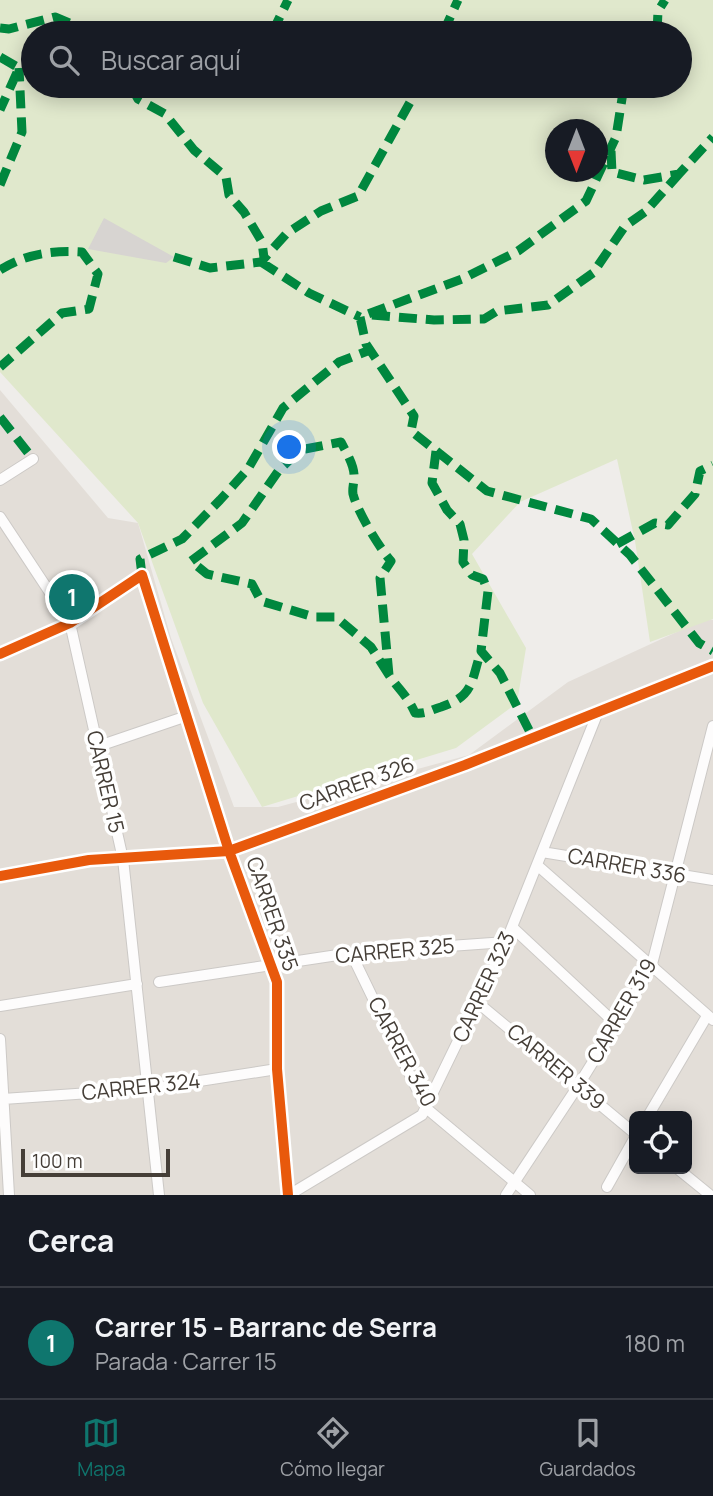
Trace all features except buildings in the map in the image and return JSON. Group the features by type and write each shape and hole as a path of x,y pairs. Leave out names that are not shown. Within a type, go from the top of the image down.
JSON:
{"street":[{"path":"0,480 33,459"},
{"name":"CARRER 15","path":"0,517 70,623 123,859 159,1195"},
{"name":"CARRER 335","path":"70,623 142,575 229,851 273,965 277,982 277,1069 288,1195"},
{"path":"0,654 70,623"},
{"name":"CARRER 326","path":"0,876 89,860 229,851 713,667"},
{"name":"CARRER 323","path":"288,1195 422,1115 506,942 598,712"},
{"path":"96,747 187,716"},
{"name":"CARRER 319","path":"506,1195 651,968 677,876 713,726"},
{"name":"CARRER 336","path":"542,852 713,880"},
{"path":"537,865 710,1018 651,1111"},
{"path":"512,927 616,1024"},
{"name":"CARRER 325","path":"159,982 351,953 506,942"},
{"name":"CARRER 340","path":"351,953 426,1108 530,1195"},
{"path":"0,1006 137,984"},
{"name":"CARRER 339","path":"477,1002 629,1129"},
{"path":"0,1039 1,1100 9,1195"},
{"name":"CARRER 324","path":"1,1100 148,1089 277,1069"},
{"path":"607,1187 629,1148"},
{"path":"684,1174 710,1195"}],"shaded area":[{"path":"0,390 108,518 138,523 171,638 234,807 278,807 469,755 568,682 705,619 713,620 713,1195 0,1195"}],"green space":[{"path":"0,0 713,0 713,619 650,642 635,541 617,459 520,502 472,554 526,648 517,703 456,748 262,807 203,703 138,523 0,372"}],"marked path":[{"path":"278,21 288,0"},
{"path":"448,21 458,0"},
{"path":"658,21 658,11 665,0"},
{"path":"40,21 55,17 64,21"},
{"path":"0,28 21,26"},
{"path":"0,57 19,68 0,110"},
{"path":"0,185 22,132 19,68"},
{"path":"137,98 165,114 194,150 226,177 229,195 244,212 262,242 264,258"},
{"path":"174,257 210,268 261,262 287,233 321,211 358,196 412,98"},
{"path":"622,98 616,137 586,201 518,251 462,279 360,317 366,344 414,416 411,431 487,491 591,519 630,555 699,643 713,651"},
{"path":"611,151 612,172 644,180 679,174 713,137"},
{"path":"372,315 434,320 484,319 497,311 548,305 593,273 625,226 645,212 679,174"},
{"path":"0,270 29,257 82,252 98,274 89,309 62,313 0,367"},
{"path":"261,262 309,293 360,317"},
{"path":"142,575 140,559 182,539 248,469 283,408 339,362 370,350"},
{"path":"0,417 33,459"},
{"path":"389,675 371,647 336,617 314,617 261,601 252,584 207,574 191,561 242,523 279,470 300,450 341,442 350,459 354,473 355,501 369,529 391,561 380,578 389,675 415,713 452,703 466,693 481,651"},
{"path":"436,451 432,483 447,510 460,524 464,540 463,562 472,575 483,579 488,591 481,651 500,673 533,738"},
{"path":"617,544 655,523 668,525 695,494 700,471 713,465"}],"cycle path":[{"path":"0,654 70,623 142,575 229,851 277,982 277,1069 288,1195"},
{"path":"0,876 89,860 229,851 465,765 713,666"}],"place":[{"name":"Carrer 15 - Barranc de Serra","path":"72,597"}]}
